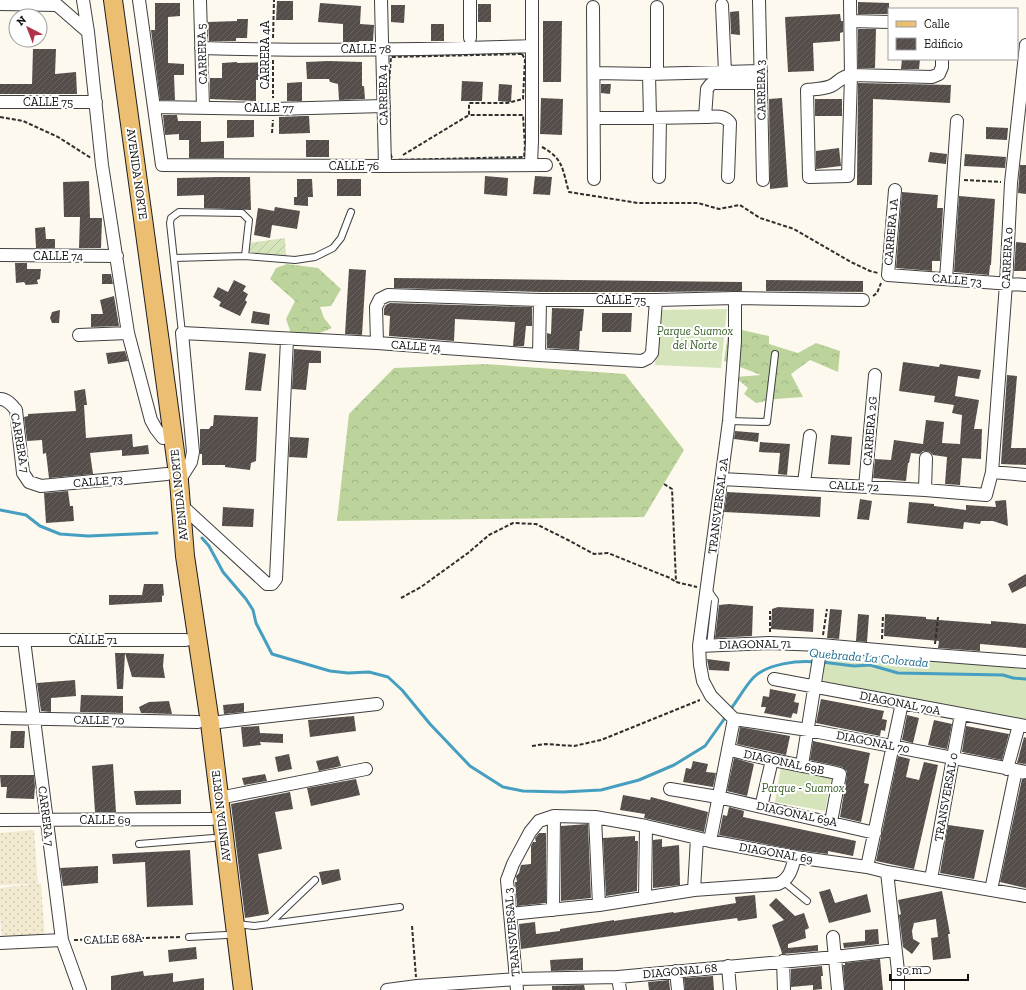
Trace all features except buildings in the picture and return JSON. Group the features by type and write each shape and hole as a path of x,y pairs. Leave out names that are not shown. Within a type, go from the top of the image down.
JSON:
{"main road":[{"name":"AVENIDA NORTE","path":"104,0 163,438 181,505 185,556 204,722 213,838 243,990"},
{"name":"AVENIDA NORTE","path":"113,0 173,477 186,640 219,798 234,990"}],"street":[{"path":"83,0 88,32 102,165 128,333 151,420 163,438"},
{"path":"139,0 154,107"},
{"name":"CARRERA 5","path":"200,0 203,107"},
{"name":"CARRERA 4","path":"381,0 384,106 389,163"},
{"path":"470,0 470,38"},
{"path":"531,164 532,0"},
{"name":"CARRERA 3","path":"759,0 763,180"},
{"path":"850,0 851,75 848,176 809,177 807,90 833,85 843,77 851,75 932,76 939,74 942,67 942,60"},
{"path":"0,4 58,2 88,32"},
{"path":"722,5 725,72"},
{"path":"593,7 594,179"},
{"path":"657,7 653,74 659,178"},
{"path":"850,21 888,22"},
{"name":"CARRERA 0","path":"986,495 992,472 1006,284 1010,183 1020,155 1026,45"},
{"name":"CALLE 78","path":"201,48 273,50 532,46"},
{"path":"594,73 653,74 725,72 761,77"},
{"path":"706,117 707,89 710,85 713,83 761,77"},
{"name":"CALLE 75","path":"0,102 96,102"},
{"name":"CALLE 77","path":"154,107 273,109 384,106"},
{"name":"CALLE 76","path":"154,107 162,165 389,163 546,165"},
{"path":"594,118 723,117 730,123 728,177"},
{"path":"946,279 957,121"},
{"name":"CARRERA 1A","path":"888,275 895,190"},
{"name":"CALLE 74","path":"0,255 117,256"},
{"name":"CALLE 73","path":"888,275 1026,285"},
{"name":"CALLE 75","path":"377,343 376,307 380,299 388,295 540,300 735,298 863,300"},
{"name":"TRANSVERSAL 2A","path":"734,719 711,696 703,681 700,665 705,645 708,590 729,421 735,341 735,298"},
{"path":"539,355 540,300"},
{"name":"CALLE 74","path":"182,333 377,343 642,361 648,358 652,353 656,300"},
{"path":"80,335 128,333"},
{"path":"173,477 191,462 193,452 182,333"},
{"path":"181,505 267,584 272,584 276,579 287,339"},
{"name":"CARRERA 2G","path":"865,487 875,374"},
{"name":"CARRERA 7","path":"5,402 16,410 23,473 29,482"},
{"path":"804,483 810,436"},
{"path":"925,490 926,458"},
{"path":"992,472 1026,475"},
{"name":"CALLE 73","path":"29,482 41,486 173,477"},
{"name":"CALLE 72","path":"722,479 925,490 986,495"},
{"name":"CALLE 71","path":"0,640 186,640"},
{"name":"CARRERA 7","path":"24,640 62,940 80,990"},
{"name":"DIAGONAL 71","path":"705,645 769,643 821,650 881,650 1026,662"},
{"path":"802,765 821,650"},
{"name":"DIAGONAL 70A","path":"774,680 1023,725"},
{"path":"867,867 902,703"},
{"name":"CALLE 70","path":"0,718 204,722 377,704"},
{"name":"TRANSVERSAL 0","path":"931,879 961,714"},
{"path":"710,841 734,719"},
{"name":"DIAGONAL 70","path":"734,719 808,730 1017,770"},
{"path":"991,890 1017,770 1023,725"},
{"name":"DIAGONAL 69B","path":"728,749 840,774 831,822"},
{"path":"761,807 772,760"},
{"path":"219,798 366,769"},
{"name":"DIAGONAL 69A","path":"670,789 718,797 875,832"},
{"path":"552,910 554,816"},
{"name":"DIAGONAL 69","path":"530,832 539,821 554,816 595,817 795,857 867,867 887,872 1026,896"},
{"path":"595,817 599,905"},
{"name":"CALLE 69","path":"0,820 211,819"},
{"path":"645,898 646,826"},
{"name":"TRANSVERSAL 3","path":"516,984 507,880 513,864 530,832"},
{"path":"694,890 697,838"},
{"path":"510,914 599,905 694,890 778,884 784,882 789,876 795,857"},
{"path":"887,872 898,971 898,990"},
{"path":"833,937 838,990"},
{"path":"0,943 62,940"},
{"name":"DIAGONAL 68","path":"387,990 417,986 516,984 618,977 895,950"},
{"path":"782,961 784,990"},
{"path":"728,966 730,990"},
{"path":"676,971 678,990"},
{"path":"618,977 620,990"}],"lane":[{"path":"182,333 170,223 171,218 179,212 242,213 249,220 245,256"},
{"path":"174,258 245,256 296,260 315,257 333,248 341,238 351,212"},
{"path":"729,421 767,422 775,354"},
{"path":"139,844 213,838"},
{"path":"269,924 315,880"},
{"path":"784,882 807,901"},
{"path":"189,937 254,926 400,907"},
{"path":"898,971 927,970"}],"path":[{"name":"CARRERA 4A","path":"272,133 274,0"},
{"path":"389,163 389,82 391,58 522,54 525,59 524,99 507,103 469,103 469,115"},
{"path":"523,114 525,146 524,157 389,163 469,115 523,114"},
{"path":"0,117 23,121 58,137 102,165"},
{"path":"532,141 552,153 560,161 569,192 638,204 698,203 719,209 740,205 760,218 794,229 857,265 870,271 888,275 881,283 877,293 870,298 863,300"},
{"path":"954,180 1010,183"},
{"path":"664,484 672,488 676,582"},
{"path":"401,598 421,587 468,553 489,535 513,523 536,524 594,554 608,553 670,578 676,582 708,590"},
{"path":"821,650 827,609"},
{"path":"769,643 770,611"},
{"path":"881,650 883,615"},
{"path":"934,655 938,618"},
{"path":"532,746 545,744 574,746 601,740 711,696"},
{"path":"412,926 417,986"},
{"name":"CALLE 68A","path":"62,940 189,937"}],"shaded area":[{"path":"34,830 38,884 41,884 45,939 2,940 0,888 32,884 0,885 0,833"}],"green space":[{"path":"285,238 286,256 248,254 248,243"},
{"path":"287,264 318,268 341,289 331,306 320,307 324,318 332,328 308,338 293,339 286,319 295,301 270,279 276,268"},
{"name":"Parque Suamox del Norte","path":"727,309 721,368 655,365 659,310"},
{"path":"729,327 769,336 769,344 798,353 816,343 840,351 838,372 810,360 791,374 803,397 776,399 756,403 744,394 748,388 735,377 761,375 724,361"},
{"path":"485,364 625,374 684,450 644,517 337,521 349,414 394,368"},
{"path":"825,647 1026,669 1026,721 823,681"},
{"name":"Parque - Suamox","path":"781,766 832,775 825,811 775,802"}],"waterway":[{"name":"Quebrada La Colorada","path":"0,510 26,515 40,526 60,534 88,536 157,533"},
{"name":"Quebrada La Colorada","path":"202,538 209,546 223,572 246,599 253,610 256,623 272,654 330,671 348,673 369,672 388,677 402,690 430,724 470,766 503,787 523,791 563,792 601,790 639,780 674,765 705,746 727,715"},
{"name":"Quebrada La Colorada","path":"730,710 754,677 767,669 792,662 816,662"},
{"name":"Quebrada La Colorada","path":"822,662 854,666 870,665 898,673 1003,675 1013,678 1026,679"}]}
